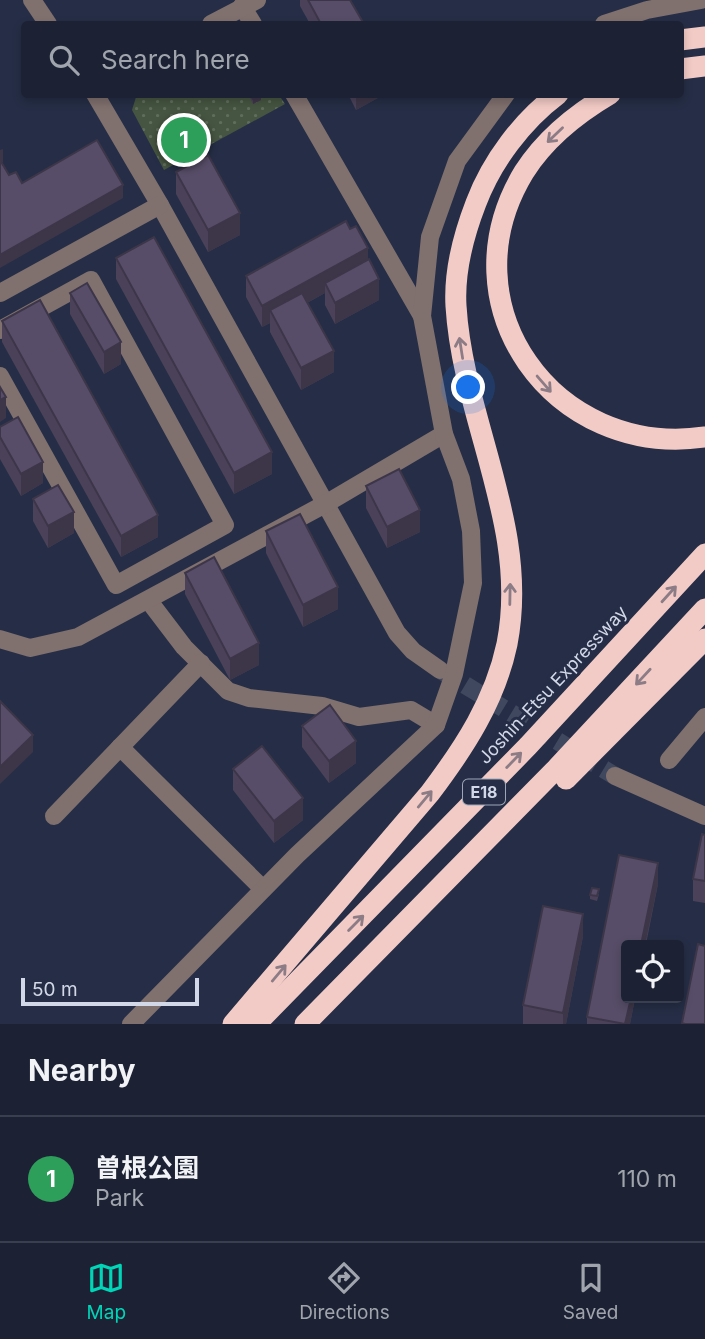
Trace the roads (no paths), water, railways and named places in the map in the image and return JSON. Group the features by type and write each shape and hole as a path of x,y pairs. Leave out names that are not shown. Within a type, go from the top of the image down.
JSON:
{"highway":[{"path":"684,40 705,37"},
{"path":"684,69 705,66"},
{"path":"233,1024 444,775 480,719 496,683 507,643 511,597 510,550 501,504 461,349 456,303 460,262 469,221 483,183 528,121 554,98"},
{"path":"604,98 566,124 542,148 524,173 503,223 499,279 503,310 516,343 531,368 551,392 574,410 600,426 626,434 682,441 705,437"},
{"name":"Joshin-Etsu Expressway","path":"256,1024 528,746 705,554"},
{"name":"E18","path":"305,1024 557,768 705,609"},
{"path":"315,1024 705,639"}],"street":[{"path":"32,0 46,21"},
{"path":"613,21 647,10 701,0"},
{"path":"217,21 250,3 253,21"},
{"path":"97,98 327,503 397,633 412,651 440,670"},
{"path":"295,98 422,316"},
{"path":"131,1024 263,889 436,725 454,674 473,583 471,531 461,479 444,434 422,316 430,237 457,161 503,98"},
{"path":"0,293 160,205"},
{"path":"0,330 91,280 225,525 116,585 0,376"},
{"path":"0,639 30,648 78,637 327,503 444,434"},
{"path":"149,601 228,691 249,698 322,706 359,717 411,710 436,725"},
{"path":"54,816 201,663"},
{"path":"669,760 705,717"},
{"path":"120,747 263,889"},
{"path":"615,776 705,816"}],"tunnel":[{"path":"442,671 615,776"}],"place":[{"name":"曽根公園","path":"184,140"}]}
